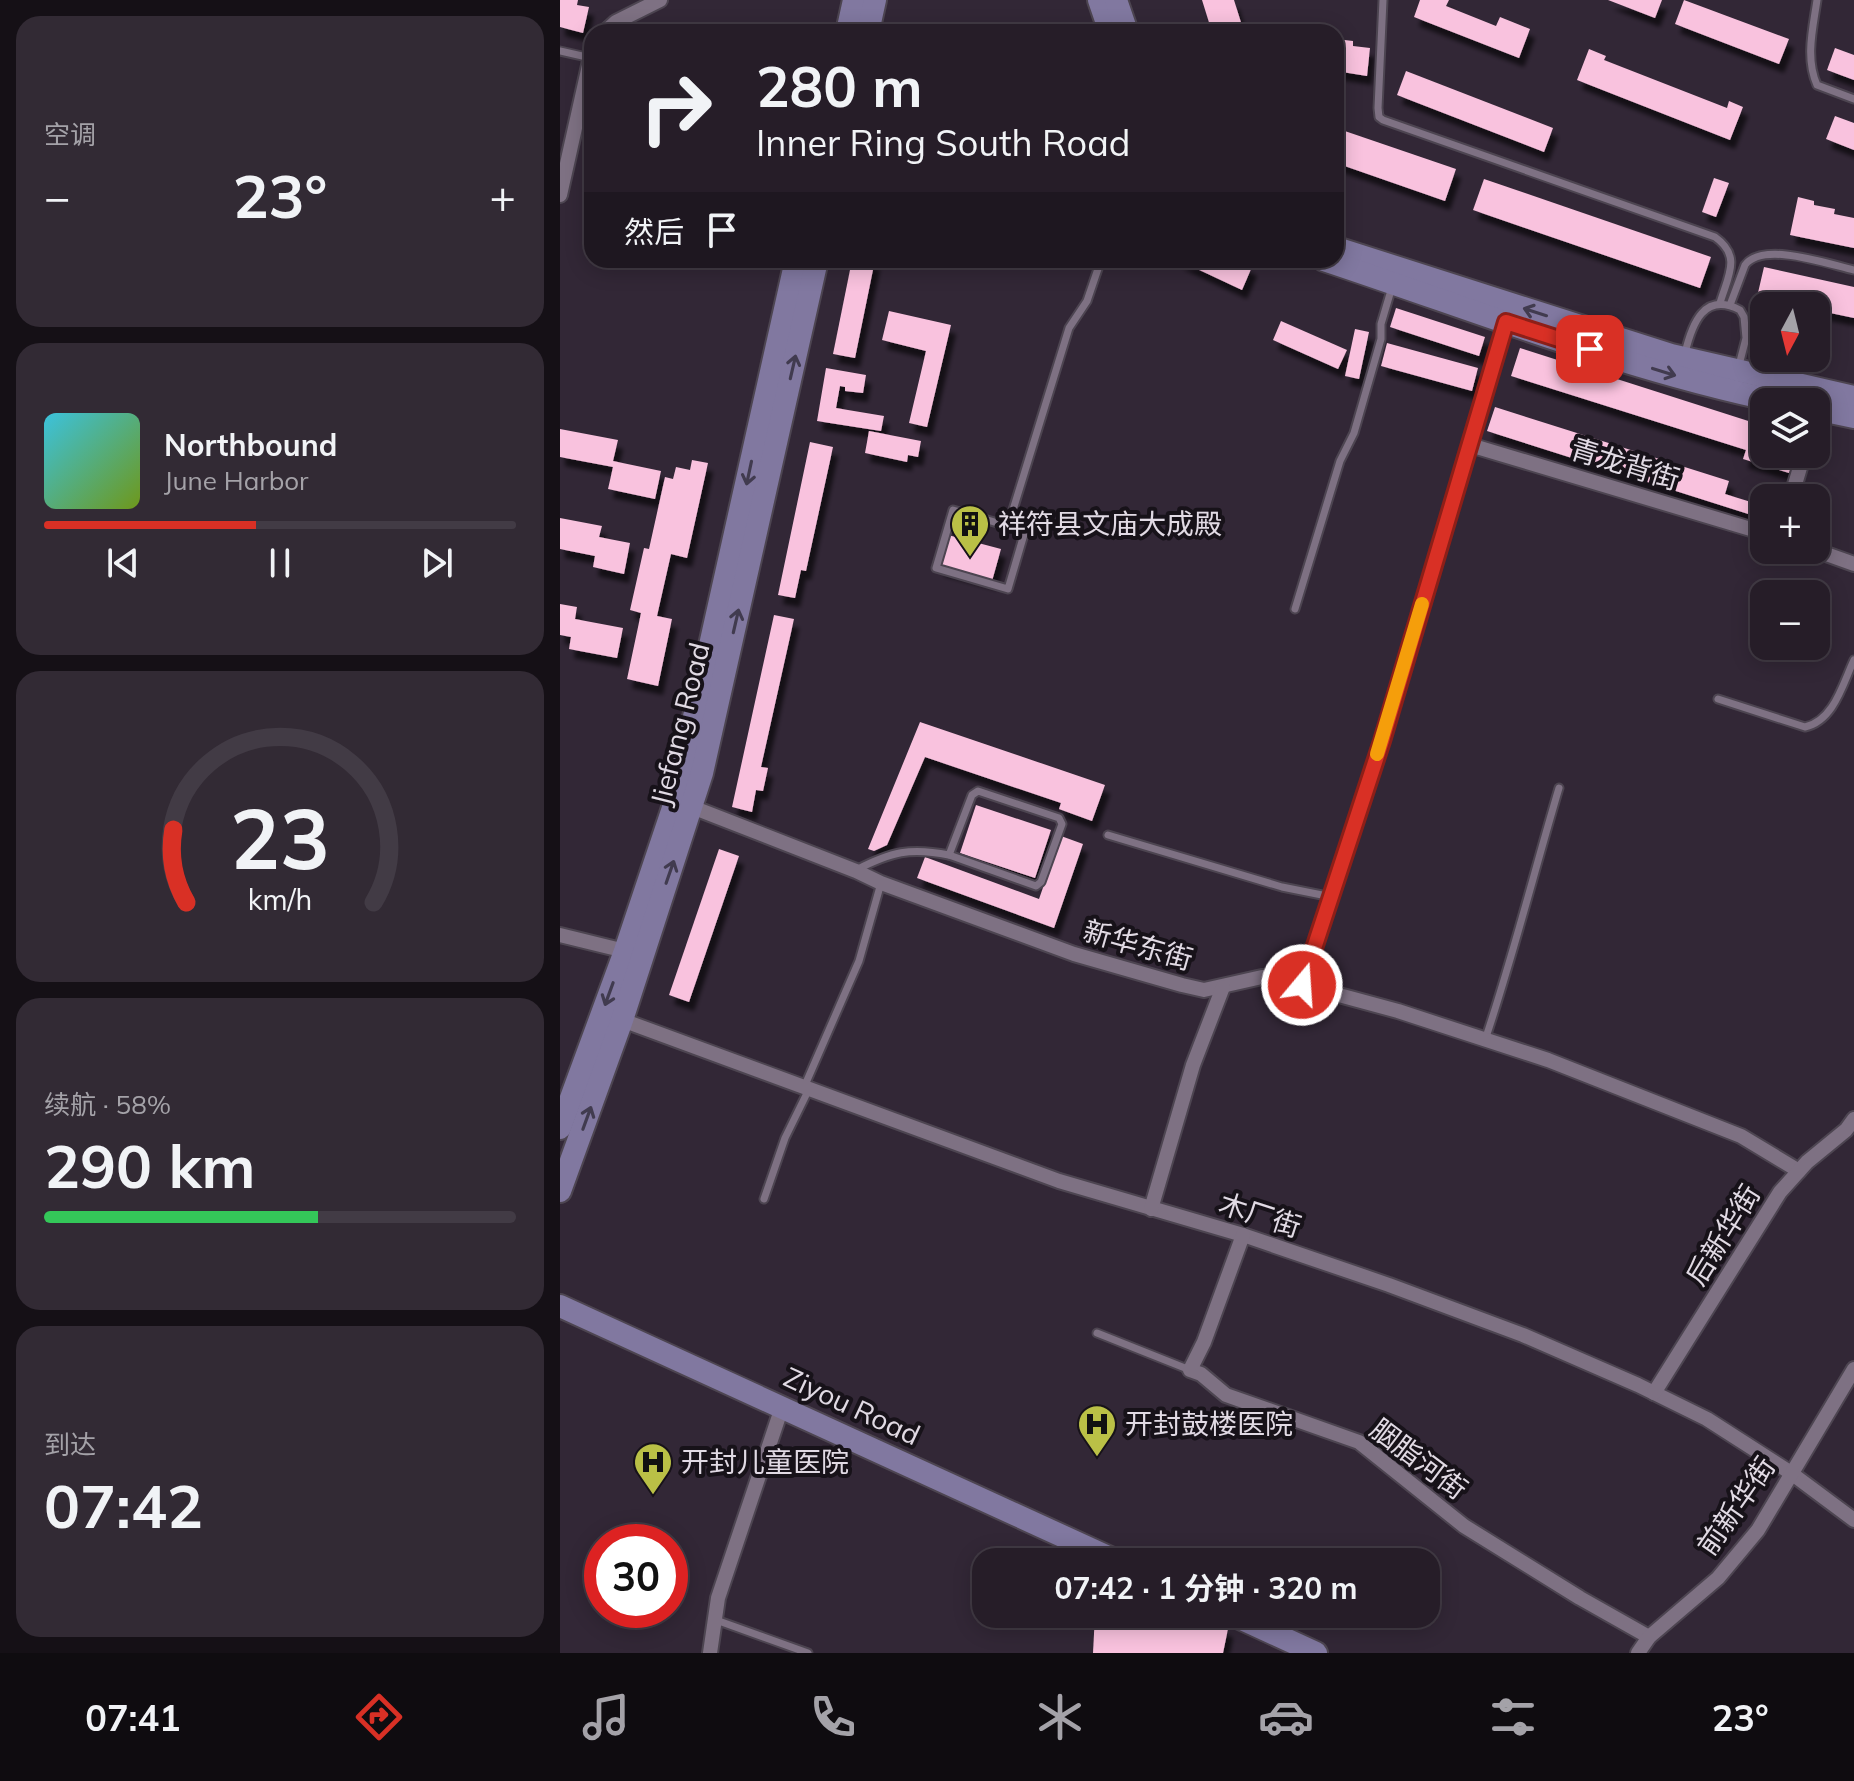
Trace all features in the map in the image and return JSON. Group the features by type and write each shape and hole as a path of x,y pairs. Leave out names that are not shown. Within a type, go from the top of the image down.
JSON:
{"main road":[{"path":"849,24 854,0"},
{"path":"870,24 875,0"},
{"path":"1099,0 1107,24"},
{"path":"1116,0 1124,24"},
{"path":"1344,251 1684,358 1854,397"},
{"path":"1344,267 1674,375 1750,394"},
{"name":"Jiefang Road","path":"560,1128 625,951 675,802 794,268"},
{"name":"Jiefang Road","path":"560,1191 622,1020 692,807 815,268"},
{"path":"1830,412 1854,417"},
{"name":"Ziyou Road","path":"560,1306 1089,1548"},
{"path":"1262,1628 1316,1653"}],"street":[{"path":"614,24 660,0"},
{"path":"560,195 584,87"},
{"path":"1302,985 1332,897 1506,322"},
{"name":"青龙背街","path":"1470,445 1750,529"},
{"path":"1830,555 1854,564"},
{"name":"新华东街","path":"692,807 881,883 1074,954 1204,990 1262,977 1280,979 1398,1011 1548,1060 1741,1136 1799,1171"},
{"path":"560,935 625,951"},
{"path":"1151,1209 1193,1065 1223,987"},
{"name":"木厂街","path":"622,1020 1059,1181 1243,1235 1523,1335 1707,1419 1791,1473 1854,1520"},
{"name":"后新华街","path":"1654,1393 1780,1192 1799,1171 1851,1128"},
{"path":"1190,1370 1204,1342 1243,1235"},
{"name":"前新华街","path":"1638,1653 1649,1637 1718,1578 1758,1530 1854,1369"},
{"name":"胭脂河街","path":"1190,1370 1201,1374 1226,1395 1359,1442 1464,1526 1649,1637"},
{"path":"710,1653 718,1598 782,1407"}],"lane":[{"path":"1383,0 1379,117 1715,237 1731,252 1732,261 1720,303"},
{"path":"1817,0 1810,56 1817,85 1854,99"},
{"path":"560,51 584,54"},
{"path":"1730,305 1745,265 1757,256 1776,253 1854,270"},
{"path":"1732,261 1745,265"},
{"path":"1008,526 1069,328 1087,301 1098,268"},
{"path":"1295,609 1340,461 1354,433 1381,339 1381,324 1393,283"},
{"path":"1684,358 1697,319 1714,304 1730,305 1740,310 1746,326 1738,371"},
{"path":"953,510 1008,526 1025,531 1008,589 936,568 953,510"},
{"path":"1718,699 1805,727 1816,725 1830,710 1854,660"},
{"path":"1485,1040 1513,955 1559,788"},
{"path":"856,871 883,856 927,850 1036,886 1041,882 1062,824 1059,818 978,791 972,795 949,855"},
{"path":"1108,835 1282,887 1332,897"},
{"path":"764,1199 785,1138 859,961 881,883"},
{"path":"1097,1333 1190,1370"},
{"path":"715,1620 808,1653"}],"building":[{"path":"560,0 578,0 577,5 589,7 583,33 560,27"},
{"path":"1202,0 1234,0 1242,24 1210,24"},
{"path":"1420,0 1449,0 1446,6 1496,26 1500,17 1530,29 1519,58 1414,17"},
{"path":"1608,0 1662,0 1655,18"},
{"path":"1684,0 1789,39 1779,64 1675,24"},
{"path":"1344,40 1353,41 1353,46 1370,48 1367,76 1344,72"},
{"path":"1835,48 1854,55 1854,80 1827,70"},
{"path":"1589,49 1606,56 1604,60 1727,108 1729,101 1743,107 1730,140 1577,80"},
{"path":"1406,71 1553,128 1544,152 1397,95"},
{"path":"1835,116 1854,123 1854,150 1826,139"},
{"path":"1344,131 1456,169 1445,201 1344,166"},
{"path":"1714,178 1729,183 1716,217 1702,212"},
{"path":"1484,179 1711,257 1700,288 1473,210"},
{"path":"1798,197 1814,201 1814,205 1835,209 1834,214 1854,218 1854,248 1790,235"},
{"path":"1764,267 1854,287 1854,318 1830,313 1830,292 1758,292"},
{"path":"850,268 873,268 855,358 833,354"},
{"path":"1195,268 1252,268 1242,290"},
{"path":"1396,308 1485,337 1479,356 1390,327"},
{"path":"889,311 951,325 927,427 909,423 926,351 882,340"},
{"path":"1281,321 1347,350 1338,369 1273,340"},
{"path":"1355,329 1369,332 1359,379 1345,376"},
{"path":"1387,343 1478,368 1472,391 1381,366"},
{"path":"1520,348 1750,422 1750,461 1743,459 1746,450 1511,376"},
{"path":"826,368 866,375 863,393 845,391 845,387 840,386 836,408 884,416 881,431 817,421"},
{"path":"1495,407 1729,481 1725,494 1750,502 1750,515 1487,431"},
{"path":"560,429 618,440 613,461 661,471 655,499 608,489 613,467 560,457"},
{"path":"869,431 921,441 918,457 908,455 907,462 865,453"},
{"path":"810,442 833,447 806,571 801,570 795,598 778,595"},
{"path":"692,460 708,463 687,558 671,554 657,616 672,619 658,686 627,679 641,613 630,610 644,548 649,549 665,477 673,479 676,467 690,470"},
{"path":"1773,468 1791,468 1789,473"},
{"path":"560,518 602,526 599,537 630,543 624,574 593,567 595,556 560,549"},
{"name":"祥符县文庙大成殿","path":"948,535 1001,549 992,581 939,567"},
{"path":"560,604 577,607 575,619 623,628 617,658 569,649 571,637 560,635"},
{"path":"774,615 794,619 761,767 768,768 763,791 756,790 752,812 732,807"},
{"path":"920,722 1105,785 1092,821 1059,809 1061,803 925,757 887,845 874,851 868,849"},
{"path":"976,805 1051,830 1035,878 960,853"},
{"path":"1061,836 1083,844 1054,928 917,878 925,857 1039,899"},
{"path":"719,849 739,856 689,1002 669,995"},
{"path":"1094,1628 1228,1629 1223,1653 1093,1653"}],"slow traffic":[{"path":"1377,754 1422,604"}],"place":[{"name":"祥符县文庙大成殿","path":"970,558"},
{"name":"开封鼓楼医院","path":"1097,1458"},
{"name":"开封儿童医院","path":"653,1496"}],"route":[{"path":"1302,985 1382,741 1506,322 1590,349"}]}
